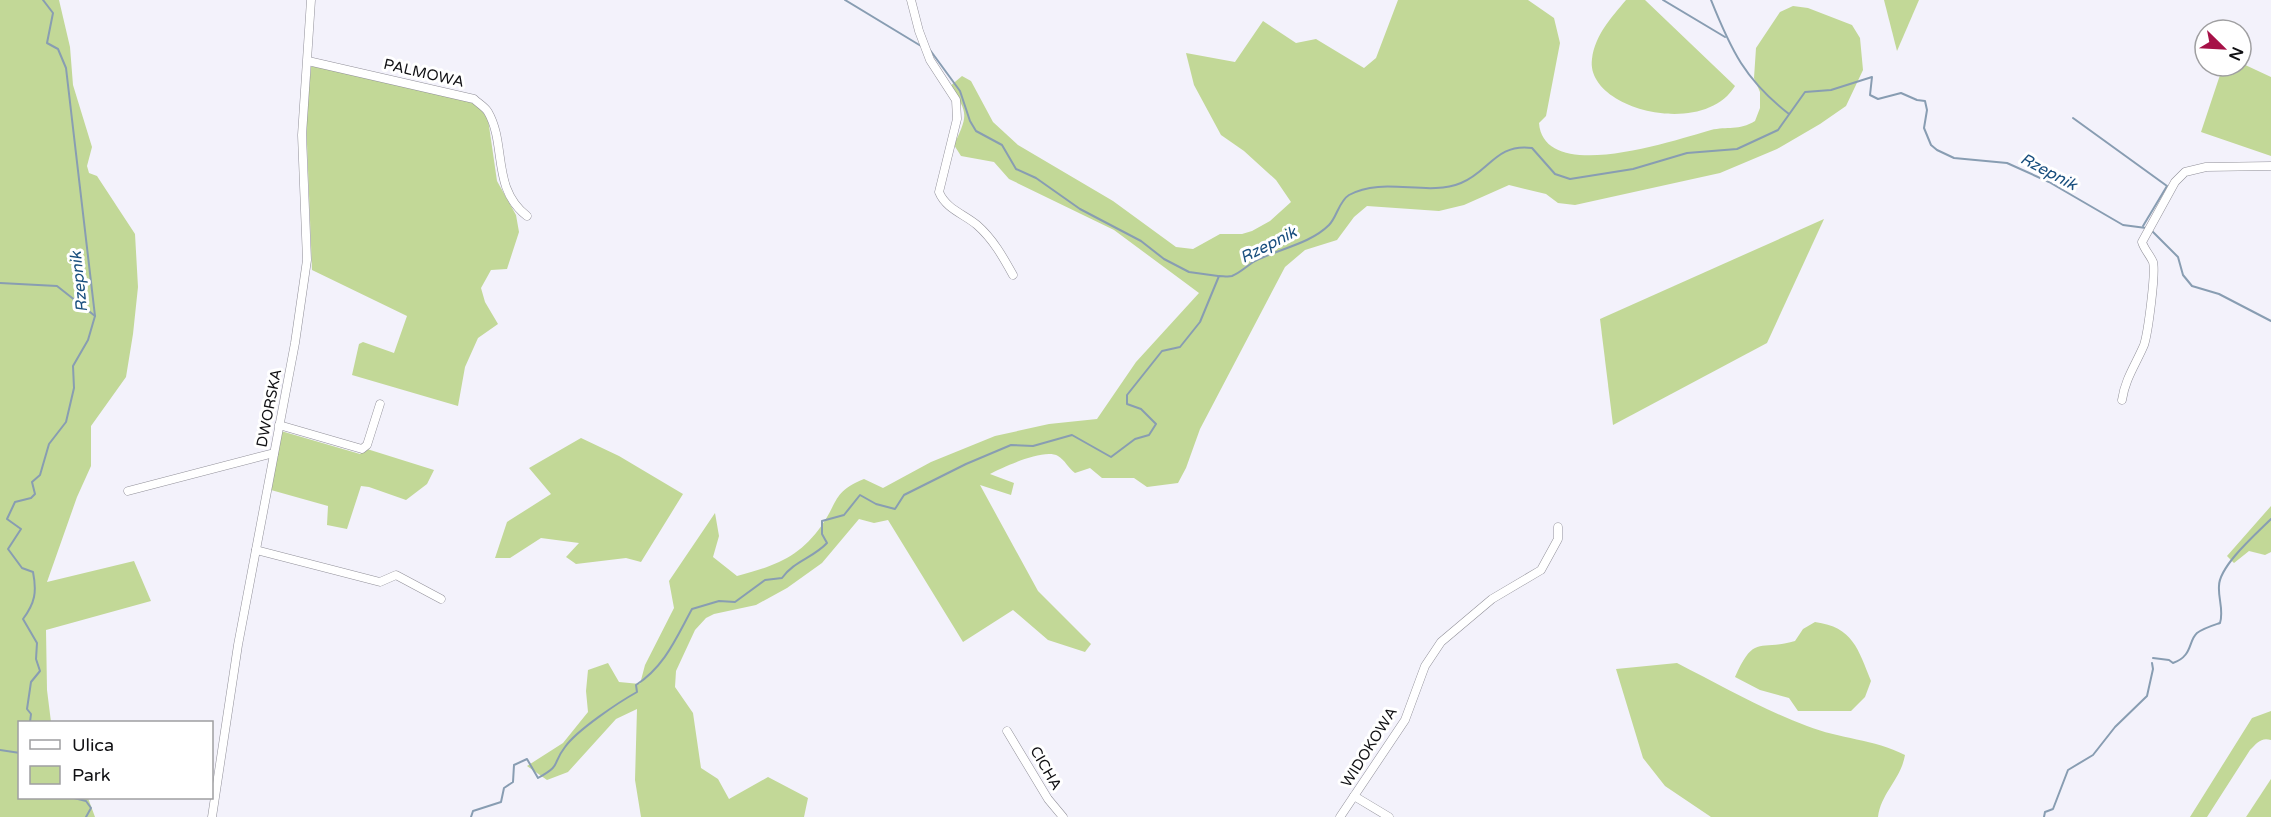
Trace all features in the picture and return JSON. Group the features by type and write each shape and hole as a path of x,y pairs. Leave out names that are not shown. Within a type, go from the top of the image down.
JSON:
{"street":[{"name":"DWORSKA","path":"212,817 255,550 296,339 307,260 302,135 311,0"},
{"path":"911,0 918,31 930,60 956,100 957,119 939,192 942,200 976,224 995,244 1013,275"},
{"name":"PALMOWA","path":"308,61 474,99 487,111 504,184 518,209 527,216"},
{"path":"2122,400 2124,385 2144,344 2149,325 2154,272 2153,263 2142,242 2175,182 2184,172 2206,167 2269,166"},
{"path":"279,424 362,449 367,445 380,404"},
{"path":"128,491 274,453"},
{"name":"WIDOKOWA","path":"1340,817 1405,720 1425,666 1442,642 1483,606 1540,570 1558,539 1558,527"},
{"path":"255,550 380,582 396,575 441,599"},
{"name":"CICHA","path":"1007,731 1048,799 1063,817"},
{"path":"1354,796 1389,817"}],"green space":[{"path":"0,0 59,0 70,47 73,85 92,147 87,166 89,173 97,176 135,234 138,287 126,377 91,426 91,466 77,497 47,582 134,561 151,601 46,630 47,690 51,721 18,721 18,799 88,799 95,817 0,817"},
{"path":"1398,0 1528,0 1554,18 1560,43 1546,116 1539,123 1546,142 1563,152 1587,155 1614,154 1671,142 1711,130 1744,126 1755,121 1760,108 1760,92 1754,78 1756,48 1780,12 1793,6 1808,8 1852,25 1860,38 1863,70 1846,106 1777,149 1720,173 1575,205 1558,203 1546,194 1509,185 1464,205 1439,211 1367,206 1354,217 1337,240 1305,250 1285,267 1200,429 1178,483 1147,487 1134,478 1102,478 1090,468 1075,473 1058,456 1052,454 1024,459 990,474 1014,483 1011,495 980,485 1038,591 1091,644 1085,652 1048,640 1013,610 963,642 888,520 874,523 859,519 822,563 787,588 756,605 714,614 706,618 695,630 676,671 675,687 693,713 701,768 718,779 729,799 768,777 808,798 804,817 641,817 635,780 637,709 616,719 568,772 547,780 527,766 563,743 588,712 586,691 588,670 608,663 619,682 640,684 645,665 674,608 669,581 715,513 719,536 713,557 737,576 774,564 795,553 822,525 842,493 864,479 883,488 931,462 995,436 1049,424 1097,419 1136,362 1199,293 1114,230 1009,179 994,162 961,156 954,145 964,121 963,109 949,87 962,76 971,81 993,122 1018,145 1113,201 1176,247 1193,249 1220,234 1242,234 1252,231 1270,221 1291,202 1276,180 1244,151 1221,135 1194,85 1186,53 1235,62 1263,21 1296,43 1316,39 1364,68 1376,58"},
{"path":"1626,0 1645,0 1735,86 1719,102 1698,111 1674,114 1649,111 1626,103 1607,92 1595,77 1592,59 1596,42 1604,27"},
{"path":"1884,0 1919,0 1897,51"},
{"path":"315,65 466,100 478,106 488,119 497,181 516,215 519,232 507,269 491,270 481,288 485,302 498,324 478,338 465,367 458,406 352,375 359,344 363,342 394,353 407,316 312,270 306,119 311,67"},
{"path":"2253,69 2271,77 2271,156 2201,132 2219,78 2253,78"},
{"path":"1824,219 1767,343 1613,425 1600,319"},
{"path":"281,431 360,454 367,449 434,470 427,484 406,500 361,486 347,529 327,525 328,506 271,490"},
{"path":"581,438 619,456 683,494 641,562 626,558 576,564 566,557 579,543 541,538 510,558 495,558 507,522 551,494 529,468"},
{"path":"2271,506 2271,552 2265,555 2249,551 2234,563 2227,556"},
{"path":"1815,622 1828,625 1846,634 1858,650 1871,681 1865,697 1851,711 1798,711 1789,698 1760,690 1735,677 1753,649 1795,641 1803,629"},
{"path":"1677,663 1790,719 1819,730 1881,746 1905,755 1900,771 1883,801 1878,817 1711,817 1665,786 1643,758 1616,669"},
{"path":"2271,711 2271,740 2262,740 2250,750 2207,817 2190,817 2252,718"},
{"path":"2271,779 2271,817 2246,817"}],"waterway":[{"name":"Rzepnik","path":"30,721 31,714 27,709 31,682 40,671 36,659 37,643 23,619 32,602 35,591 34,579 33,572 22,568 8,549 21,529 7,519 15,502 31,498 35,494 32,482 40,475 49,444 66,422 74,388 73,366 88,340 95,316 66,68 58,49 47,43 53,13 43,0"},
{"path":"845,0 921,46"},
{"path":"1663,0 1725,37"},
{"path":"1711,0 1725,34 1741,63 1761,89 1789,114"},
{"path":"930,50 960,91 970,121 976,131 1002,145 1016,169 1036,178 1080,209 1141,241 1164,259 1189,272 1218,276"},
{"name":"Rzepnik","path":"471,817 473,811 501,802 504,788 513,782 514,765 527,759 538,778 554,767 565,747 588,725 637,692 636,685 662,660 692,609 719,601 735,602 765,580 782,578 792,567 827,543 822,534 822,521 844,515 860,495 876,504 895,509 904,495 966,464 1011,445 1033,446 1072,435 1111,457 1135,439 1149,435 1156,424 1141,409 1127,404 1127,395 1162,351 1180,347 1200,322 1219,276 1232,276 1255,261 1313,237 1329,225 1340,205 1349,195 1362,190 1376,187 1448,187 1471,178 1501,154 1520,148 1532,148 1555,174 1570,179 1633,169 1687,153 1737,149 1778,130 1805,92 1831,90 1872,77 1870,95 1878,99 1901,93 1925,101 1927,110 1924,128 1931,145 1937,150 1954,158 2007,163 2049,182 2123,225 2146,228"},
{"path":"2073,118 2167,186 2143,226"},
{"name":"Rzepnik","path":"2151,230 2178,257 2183,275 2192,286 2219,294 2271,321"},
{"path":"0,283 57,286 95,316"},
{"path":"2153,658 2169,660 2173,663 2179,660 2187,653 2197,633 2220,623 2219,586 2225,569 2240,550 2271,519"},
{"path":"2044,817 2045,812 2053,809 2068,770 2093,755 2115,727 2147,696 2153,669 2152,663"},
{"path":"0,750 18,753"},
{"name":"Rzepnik","path":"78,799 86,801 91,808 86,817"}]}
